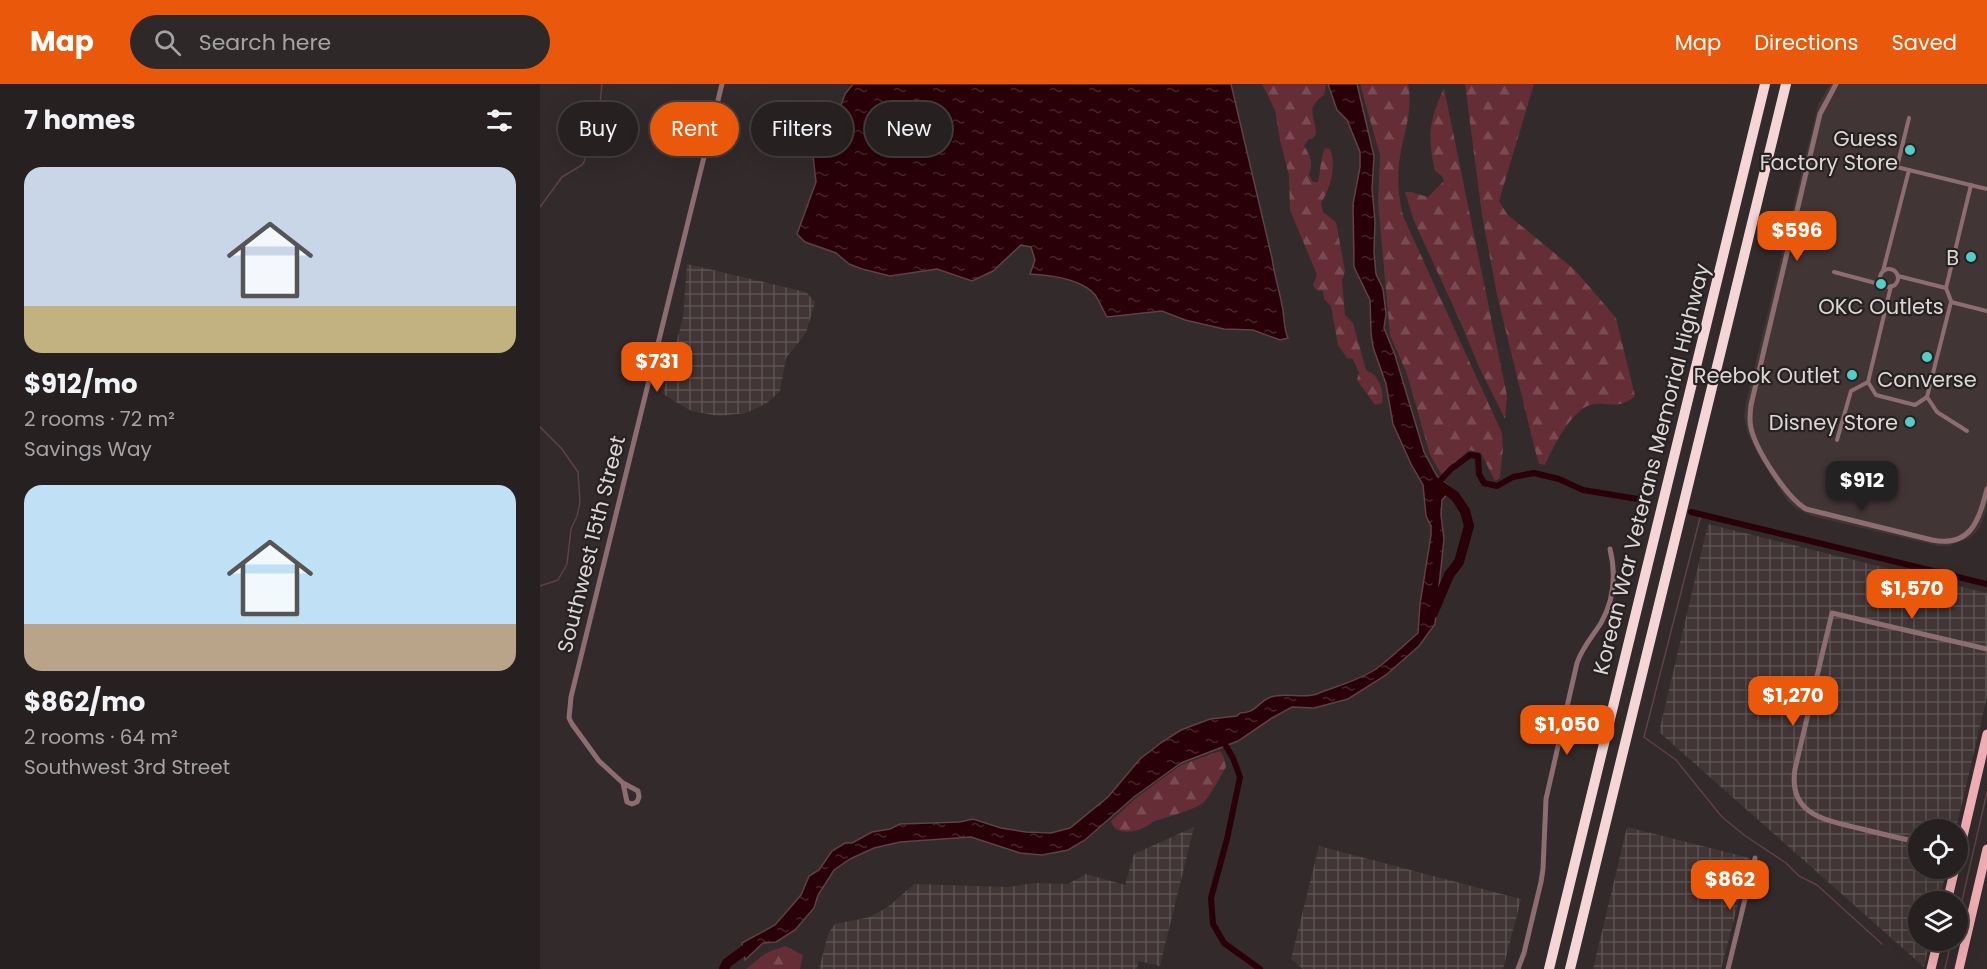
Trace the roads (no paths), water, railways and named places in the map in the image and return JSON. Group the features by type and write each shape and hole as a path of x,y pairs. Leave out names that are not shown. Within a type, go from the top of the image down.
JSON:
{"highway":[{"name":"Korean War Veterans Memorial Highway","path":"1549,969 1758,114 1763,84"},
{"name":"Korean War Veterans Memorial Highway","path":"1570,969 1786,84"},
{"path":"1776,125 1791,84"}],"main road":[{"path":"1966,819 1987,734"},
{"path":"1968,915 1987,849"},
{"path":"1931,969 1935,951"},
{"path":"1959,969 1961,951"}],"street":[{"name":"Southwest 15th Street","path":"623,783 592,754 572,724 569,718 571,698 722,84"},
{"path":"1836,84 1820,114 1751,405 1749,417 1754,438 1790,496 1806,509 1932,540 1952,541 1969,532 1979,519 1987,489"},
{"path":"1897,167 1909,118"},
{"path":"1854,167 1868,160 1987,189"},
{"path":"1884,285 1880,277 1909,170"},
{"path":"1898,276 1897,282 1892,286 1868,382 1876,395 1915,405 1927,397 1951,302 1946,288 1971,185"},
{"path":"1883,271 1888,268 1893,269 1898,276 1946,288"},
{"path":"1834,272 1892,286"},
{"path":"1951,302 1987,311"},
{"path":"1837,440 1851,391 1868,382"},
{"path":"1927,397 1937,412 1967,431"},
{"path":"1518,969 1543,869 1546,799 1577,663 1586,643 1602,620 1609,605 1614,584 1614,565 1610,549"},
{"path":"1908,840 1822,820 1803,806 1795,790 1794,777 1832,613 1987,649"},
{"path":"1728,969 1755,858"}],"water":[{"path":"853,84 1231,84 1272,258 1288,338 1280,340 1253,330 1224,329 1185,320 1162,311 1107,317 1096,296 1083,286 1056,277 1030,274 1035,260 1031,247 1021,245 993,271 972,281 937,269 890,276 849,264 836,253 805,242 797,234 816,182 813,156 853,156 853,102 842,102"},
{"path":"1328,84 1357,84 1374,156 1372,189 1375,221 1374,252 1376,274 1383,289 1386,314 1384,328 1395,355 1424,452 1437,476 1452,489 1442,500 1444,539 1435,624 1419,646 1386,675 1348,699 1314,708 1292,707 1238,741 1181,763 1134,797 1085,840 1068,850 1042,855 1020,853 971,837 900,842 874,848 850,859 834,870 818,895 814,908 795,930 776,942 763,943 745,960 742,943 775,925 801,895 809,876 819,870 832,851 845,843 852,843 872,832 890,829 900,824 960,822 973,819 1001,828 1026,832 1051,833 1070,828 1108,797 1140,759 1181,730 1210,719 1246,713 1271,697 1317,694 1354,680 1376,669 1418,633 1431,526 1426,516 1423,485 1393,424 1386,384 1373,347 1370,300 1354,267 1353,204 1360,167 1360,152 1347,120 1337,110"}],"waterway":[{"path":"540,207 562,177 582,165 585,160 575,137 600,103 602,84"},
{"path":"540,427 562,449 578,472 580,502 571,529 567,564 558,580 540,586"},
{"path":"1437,484 1451,469 1470,455 1478,456 1479,474 1484,483 1497,486 1513,477 1534,473 1559,479 1583,490 1644,500"},
{"path":"1433,613 1449,575 1459,562 1469,526 1465,511 1455,496 1438,484"},
{"path":"1691,512 1987,584"},
{"path":"1701,514 1644,737 1676,760 1722,817 1786,863 1799,876 1817,885 1882,944"},
{"path":"1223,741 1240,777 1227,839 1211,898 1213,924 1224,943 1260,969"},
{"path":"1964,891 1987,792"},
{"path":"724,969 727,963 753,944"},
{"path":"1945,969 1949,951"}],"place":[{"name":"Guess Factory Store","path":"1910,150"},
{"name":"B","path":"1971,257"},
{"name":"OKC Outlets","path":"1881,284"},
{"name":"Converse","path":"1927,357"},
{"name":"Reebok Outlet","path":"1852,375"},
{"name":"Disney Store","path":"1910,422"}]}
